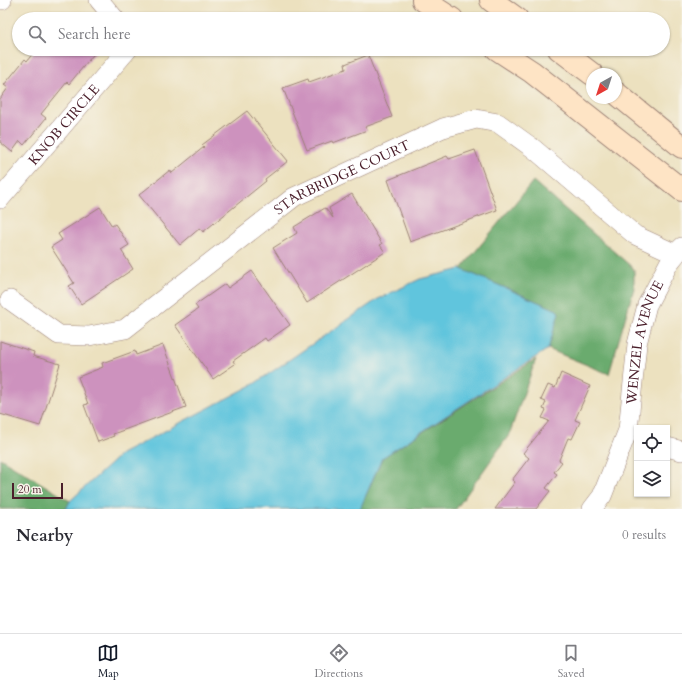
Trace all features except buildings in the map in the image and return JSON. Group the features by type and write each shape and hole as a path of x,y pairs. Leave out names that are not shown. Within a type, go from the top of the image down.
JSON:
{"main road":[{"path":"423,0 441,12"},
{"path":"491,0 507,12"},
{"path":"508,56 532,72 682,190"},
{"path":"568,56 586,69"},
{"path":"622,99 682,147"}],"street":[{"path":"99,0 109,12"},
{"name":"KNOB CIRCLE","path":"0,199 122,56"},
{"name":"STARBRIDGE COURT","path":"10,300 60,335 89,336 125,329 294,197 443,128 476,119 498,124 534,149 635,236 679,251"},
{"name":"WENZEL AVENUE","path":"592,509 602,496 631,437 628,430 637,344 647,305 669,263 679,251"},
{"path":"670,448 682,451"}],"green space":[{"path":"533,181 634,269 634,288 609,374 548,349 559,313 557,310 461,269"},
{"path":"536,359 509,435 456,509 360,509 382,458"},
{"path":"0,458 70,501 66,509 0,509"}],"water":[{"path":"461,269 557,310 559,313 548,349 382,458 360,509 66,509 70,501 121,454 254,384 378,299 420,279"}]}
